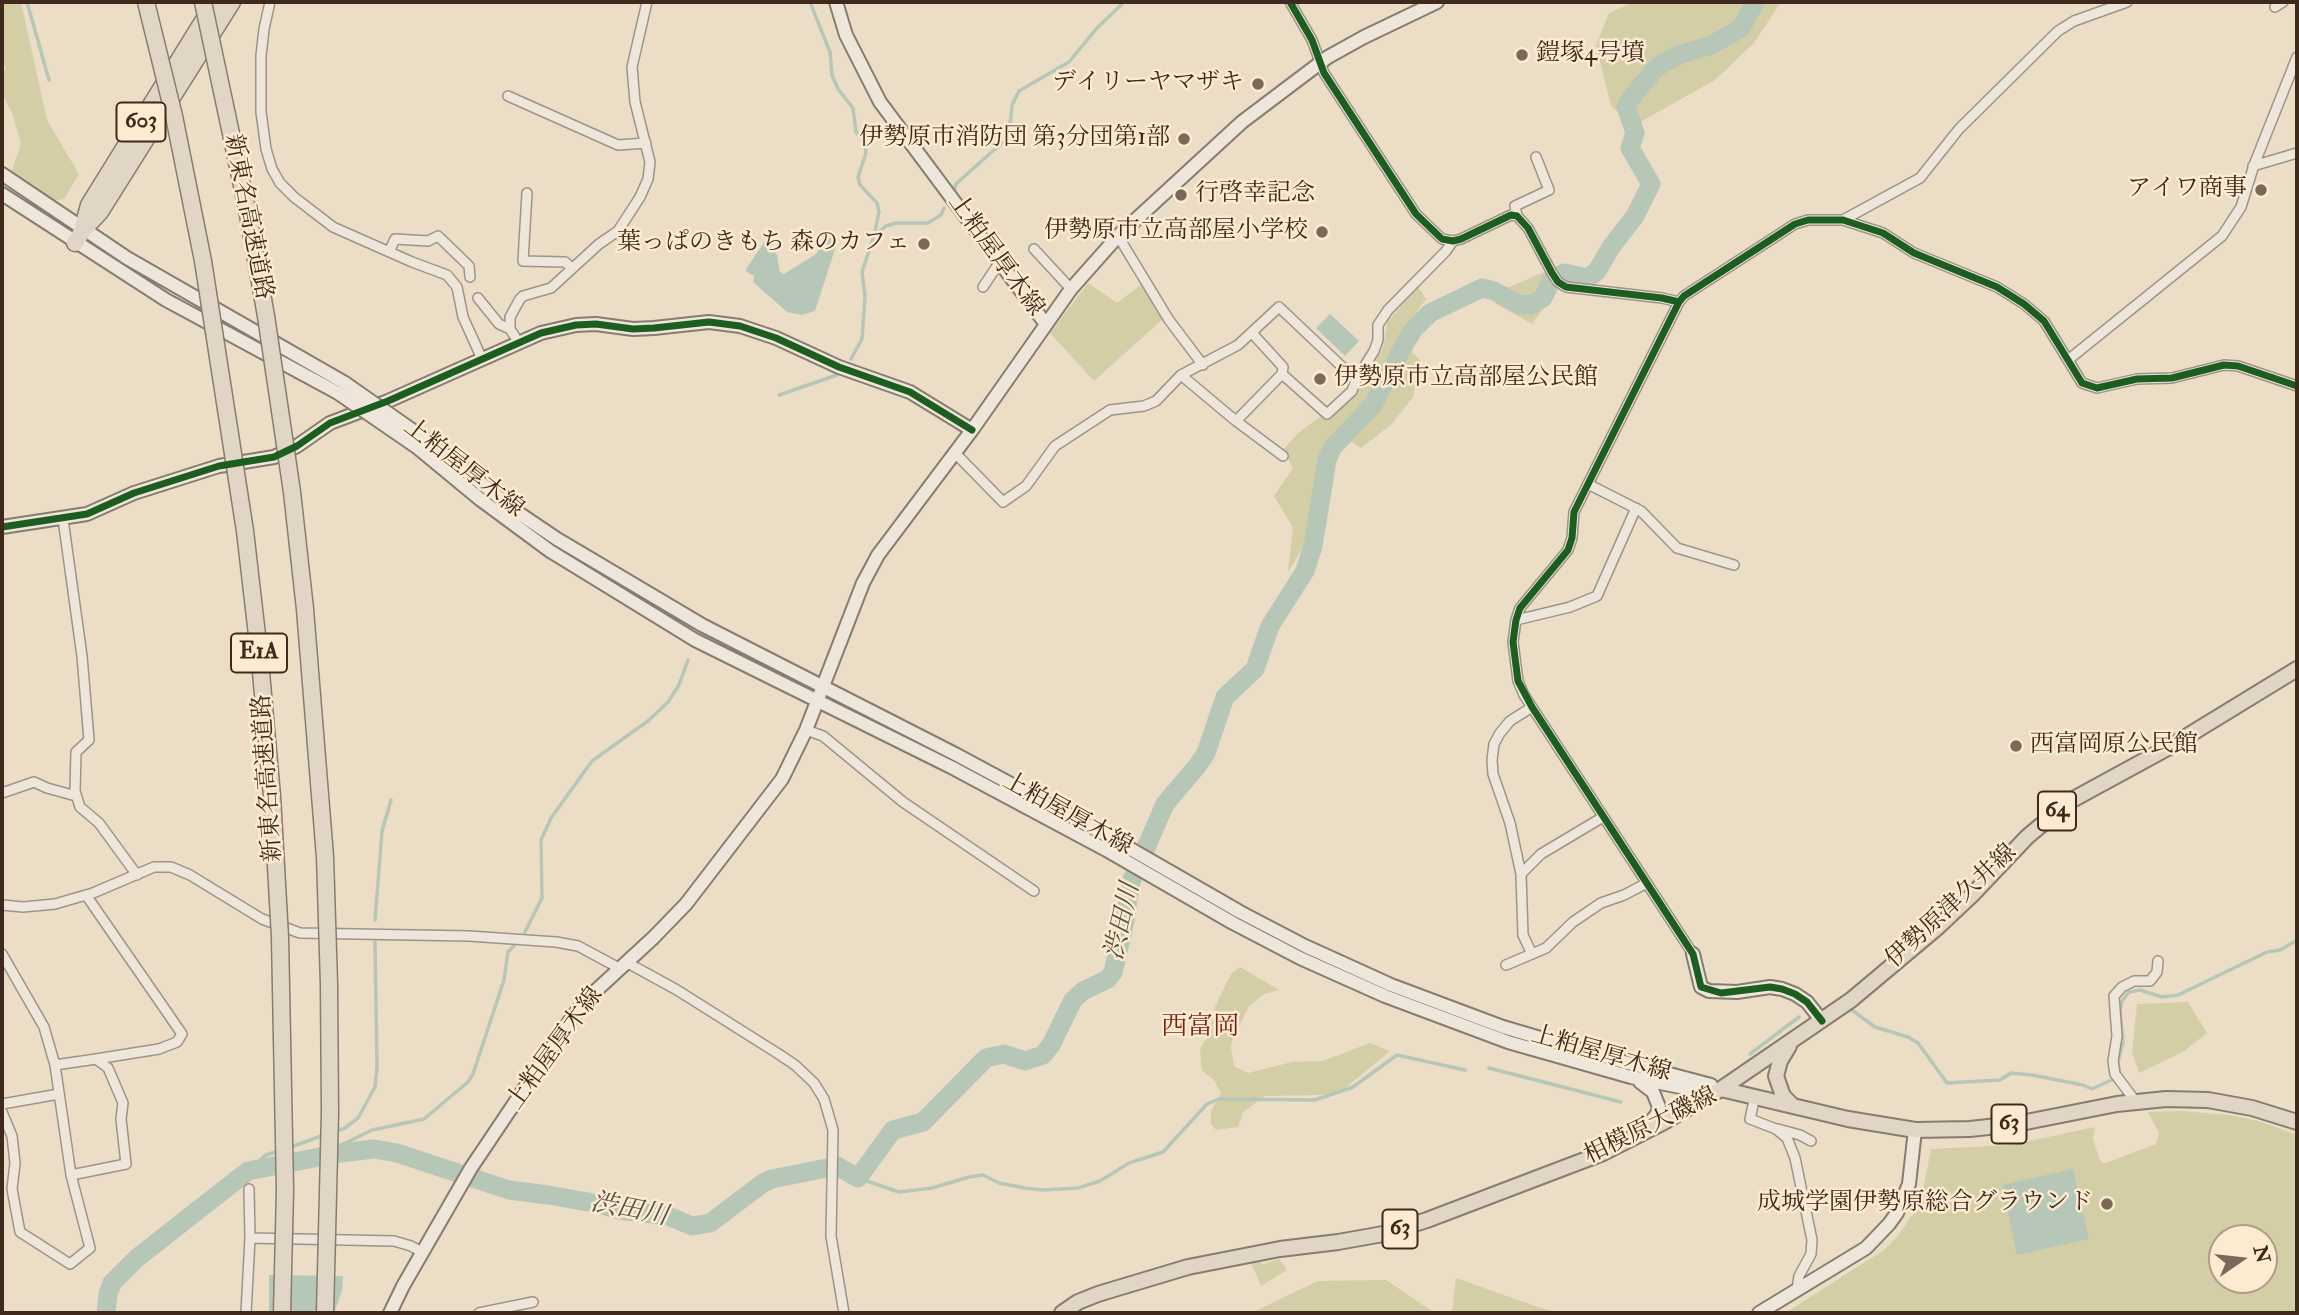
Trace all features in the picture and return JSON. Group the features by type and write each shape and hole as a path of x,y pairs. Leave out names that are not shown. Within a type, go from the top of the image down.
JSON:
{"highway":[{"name":"新東名高速道路","path":"146,2 174,116 203,261 245,531 260,661 272,796 280,937 285,1190 282,1313"},
{"name":"新東名高速道路","path":"203,2 247,209 292,492 317,748 325,857 329,984 330,1113 325,1313"},
{"path":"214,2 247,209"},
{"name":"603","path":"198,43 214,2"},
{"name":"603","path":"79,236 198,43 232,2"}],"main road":[{"name":"上粕屋厚木線","path":"390,1313 471,1168 573,1016 686,904 782,779 806,730 863,583 878,555 955,453 1045,323 880,102 851,46 836,2"},
{"path":"1045,323 1118,236 1242,122 1320,64 1364,37 1437,2"},
{"name":"上粕屋厚木線","path":"2,174 79,236 166,300 342,388 557,539 702,625 957,755 1157,871 1391,985 1503,1027 1721,1089"},
{"name":"上粕屋厚木線","path":"2,194 79,236"},
{"path":"2,527 99,511 134,493 219,466 274,457 297,446 330,423 388,401 541,333 576,325 596,324 633,329 709,322 740,326 776,338 839,367 910,392 972,429"},
{"name":"上粕屋厚木線","path":"422,444 514,525 590,577 695,639 817,702 1113,846"},
{"name":"伊勢原津久井線","path":"1721,1089 1851,1000 1938,927 2027,836 2070,801 2171,746 2297,669"},
{"name":"上粕屋厚木線","path":"1157,871 1233,923 1300,958 1385,996 1508,1042 1630,1077 1695,1090 1721,1089"},
{"path":"1693,954 1701,987 1721,993 1770,987 1782,989 1795,993 1807,1002 1822,1021"},
{"path":"1792,1042 1780,1060 1776,1076 1783,1096 1792,1106"},
{"path":"1630,1077 1653,1092 1659,1107 1652,1122 1637,1136"},
{"name":"相模原大磯線","path":"1062,1313 1078,1302 1098,1294 1188,1267 1270,1250 1383,1234 1416,1224 1562,1170 1637,1136 1721,1089 1849,1119 1915,1130 2015,1124 2166,1099 2208,1100 2252,1108 2297,1122"},
{"path":"1759,1313 1866,1248 1889,1224 1897,1213 1909,1184 1915,1130"}],"street":[{"path":"270,2 264,29 260,87 263,131 272,169 294,197 333,227 447,275 453,281 463,317 482,359"},
{"path":"519,343 510,329 510,317 520,299 551,288 599,244 618,231 640,197 650,171 635,102 632,66 647,2"},
{"path":"1290,2 1314,45 1320,64 1416,214 1442,239 1461,239 1511,215 1517,216"},
{"path":"1843,220 1920,177 1959,129 2058,31 2074,21 2127,2"},
{"path":"2068,360 2222,236 2241,207 2253,166 2297,57"},
{"path":"508,96 618,145 646,143"},
{"path":"2253,166 2297,153"},
{"path":"1536,157 1546,169 1549,190 1515,206 1517,216 1528,228 1555,278 1566,287 1679,302"},
{"path":"527,193 523,261 565,262 572,268"},
{"path":"1693,954 1532,707 1518,681 1513,642 1520,608 1568,550 1574,512 1684,296 1795,224 1808,220 1843,220 1883,233 1914,253 1997,287 2024,304 2044,321 2082,383 2097,388 2137,379 2172,378 2224,365 2238,366 2297,386"},
{"path":"389,252 395,239 428,241 438,236 469,266 470,276"},
{"path":"1118,236 1169,320 1203,365"},
{"path":"1282,374 1327,414 1352,391 1374,351 1378,340 1378,325 1388,310 1453,241"},
{"path":"1034,249 1071,289"},
{"path":"983,287 999,262"},
{"path":"478,298 499,324 510,329"},
{"path":"955,453 1003,502 1026,486 1055,446 1110,410 1144,406 1156,401 1181,375 1238,345 1279,307 1356,380"},
{"path":"1236,421 1282,374 1283,367 1252,333"},
{"path":"1181,375 1283,456"},
{"path":"1588,484 1636,508 1677,548 1734,565"},
{"path":"1516,620 1570,607 1598,596 1636,508"},
{"path":"63,519 82,656 89,740 76,752 76,796 80,807 99,823 137,875"},
{"path":"1532,707 1510,721 1500,733 1494,744 1492,760 1493,774 1510,823 1521,874 1523,935 1532,954"},
{"path":"806,730 823,736 903,802 1034,891"},
{"path":"2,793 34,782 76,796"},
{"path":"1521,874 1541,854 1603,817"},
{"path":"2,906 55,904 86,895 154,867 171,867 190,875 262,919 300,933 469,936 556,942 578,946 677,989 797,1066 814,1083 824,1099 833,1129 831,1236 844,1313"},
{"path":"1506,965 1546,948 1573,922 1601,903 1647,883"},
{"path":"55,1065 159,1049 177,1042 182,1034 86,895"},
{"path":"2,954 44,1027 55,1065 71,1175 90,1248 70,1265 20,1232 12,1189 15,1163 12,1136 2,1112"},
{"path":"2136,1102 2115,1073 2113,1061 2117,1036 2114,996 2122,987 2134,981 2150,981 2157,972 2158,961"},
{"path":"71,1175 125,1164 121,1119 123,1103 108,1068 96,1059"},
{"path":"2,1104 59,1094"},
{"path":"1755,1097 1750,1119 1811,1141"},
{"path":"1776,1129 1792,1146 1812,1240 1811,1254 1799,1276 1797,1289"},
{"path":"246,1313 250,1238 249,1189"},
{"path":"250,1238 394,1241 422,1252"},
{"path":"480,1313 533,1302"}],"shaded area":[{"path":"2,2 21,2 47,120 79,174 64,199 51,201 11,173 21,144 12,113 2,93 2,73 6,68 2,61"},
{"path":"1634,2 1781,2 1754,43 1715,80 1633,126 1611,106 1596,46 1609,13"},
{"path":"827,237 835,239 837,243 815,311 802,315 787,312 753,282 754,276 747,272 746,269 767,238 777,255 780,272 784,274 816,254"},
{"path":"1544,272 1556,291 1532,324 1496,304 1507,288"},
{"path":"1088,283 1117,303 1143,283 1164,318 1094,381 1050,333"},
{"path":"1418,287 1426,299 1398,338 1421,361 1413,397 1392,424 1361,448 1340,435 1321,455 1304,546 1288,572 1293,528 1274,496 1293,468 1283,450 1298,433 1359,388 1383,348 1387,322"},
{"path":"1330,314 1359,341 1345,356 1316,328"},
{"path":"1240,967 1279,990 1264,994 1249,1006 1231,1047 1234,1066 1248,1073 1292,1062 1323,1061 1370,1043 1390,1051 1339,1093 1265,1096 1243,1112 1238,1127 1216,1130 1211,1124 1211,1111 1221,1093 1214,1080 1202,1071 1200,1049 1210,1032 1215,1007 1227,982 1232,973"},
{"path":"2188,1002 2207,1033 2183,1052 2139,1073 2132,1052 2137,1004"},
{"name":"成城学園伊勢原総合グラウンド","path":"2182,1111 2228,1115 2259,1121 2297,1135 2296,1313 1785,1313 1884,1250 1897,1237 1922,1195 1931,1149 2010,1145 2095,1127 2093,1139 2103,1164 2156,1144 2159,1133 2148,1112"},
{"path":"2073,1169 2089,1239 2017,1255 2002,1185"},
{"path":"1279,1259 1287,1270 1261,1286 1251,1263 1261,1262 1262,1265"},
{"path":"269,1275 343,1276 342,1291 334,1313 269,1313"},
{"path":"1456,1278 1532,1305 1559,1313 1452,1313"},
{"path":"1386,1280 1435,1313 1251,1313 1318,1281"}],"waterway":[{"path":"27,2 49,80"},
{"path":"810,2 830,52 832,75 838,89 853,108 856,132 865,144 866,153 858,177 860,185 877,203 879,212 874,237"},
{"path":"954,192 956,184 1004,141 1010,126 1012,105 1019,91 1069,62 1097,28 1124,2"},
{"name":"渋田川","path":"106,1313 112,1283 137,1258 248,1171 374,1149 397,1153 509,1190 668,1216 692,1226 710,1223 772,1179 837,1166 858,1178 893,1130 923,1122 986,1058 1004,1054 1025,1061 1043,1055 1051,1045 1073,1000 1083,991 1108,979 1113,972 1131,882 1165,804 1206,753 1225,697 1255,669 1270,626 1305,571 1313,546 1327,460 1332,448 1373,405 1413,330 1430,313 1482,288 1494,291 1518,304 1531,305 1543,298 1552,279 1565,273 1588,278 1597,271 1611,247 1635,216 1651,184 1630,148 1635,133 1626,107 1631,98 1657,67 1678,55 1712,45 1741,28 1755,2"},
{"path":"851,359 862,339 865,297 862,272 874,236 886,226 896,223 928,223 941,215 944,208"},
{"path":"779,395 837,375"},
{"path":"525,932 542,898 541,840 551,818 592,761 648,721 668,702 679,685 688,660"},
{"path":"375,920 382,831 391,800"},
{"path":"1852,1010 1875,1027 1908,1037 1918,1043 1947,1083 2000,1080 2011,1073 2083,1085 2092,1089 2120,1076 2118,1062 2123,1042 2120,1011 2122,1001 2129,992 2140,990 2162,997 2178,995 2297,940"},
{"path":"334,1132 358,1118 375,1087 375,942"},
{"path":"333,1149 372,1130 424,1119 468,1082 504,980 508,952 514,946"},
{"path":"1750,1054 1799,1017"},
{"path":"858,1178 899,1192 932,1188 983,1175 999,1183 1025,1188 1078,1188 1100,1181 1129,1163 1163,1152 1207,1104 1219,1099 1315,1100 1353,1087 1397,1055 1465,1070"},
{"path":"1489,1068 1621,1102"},
{"path":"288,1148 324,1135"},
{"path":"248,1171 266,1155 281,1150"}],"cycle path":[{"path":"1290,2 1312,40 1324,73 1416,214 1442,239 1453,241 1511,215 1517,216 1528,228 1558,282 1566,287 1679,302 1684,296 1795,224 1808,220 1843,220 1883,233 1914,253 1997,287 2024,304 2044,321 2082,383 2097,388 2137,379 2172,378 2224,365 2238,366 2297,386"},
{"path":"1679,302 1574,512 1568,550 1520,608 1513,642 1518,681 1532,707 1693,954 1701,987 1721,993 1770,987 1782,989 1807,1002 1822,1021"},
{"path":"2,527 87,514 134,493 219,466 274,457 297,446 330,423 388,401 541,333 576,325 596,324 633,329 709,322 740,326 776,338 839,367 910,392 972,430"}],"place":[{"name":"鎧塚4号墳","path":"1522,55"},
{"name":"デイリーヤマザキ","path":"1258,84"},
{"name":"伊勢原市消防団 第3分団第1部","path":"1184,139"},
{"name":"アイワ商事","path":"2261,190"},
{"name":"行啓幸記念","path":"1181,195"},
{"name":"伊勢原市立高部屋小学校","path":"1322,232"},
{"name":"葉っぱのきもち 森のカフェ","path":"924,244"},
{"name":"伊勢原市立高部屋公民館","path":"1320,379"},
{"name":"西富岡原公民館","path":"2016,746"},
{"name":"成城学園伊勢原総合グラウンド","path":"2107,1204"}],"district":[{"name":"西富岡","path":"1200,1028"}]}
